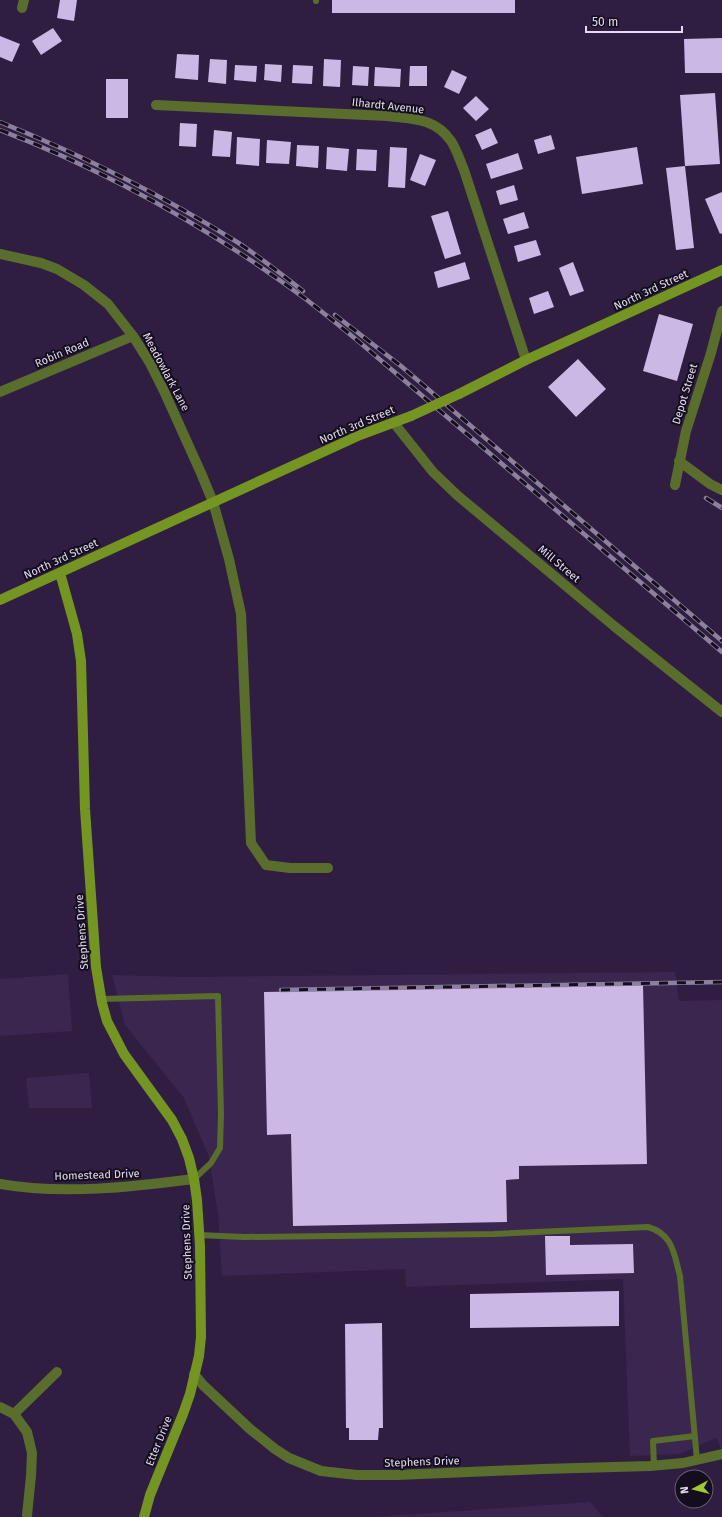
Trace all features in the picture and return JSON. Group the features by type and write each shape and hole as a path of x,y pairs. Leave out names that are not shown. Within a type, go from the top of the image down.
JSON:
{"street":[{"name":"Ilhardt Avenue","path":"156,105 387,116 422,120 440,128 452,142 464,170 526,360"},
{"name":"Meadowlark Lane","path":"0,254 42,263 71,276 108,304 133,336 164,391 213,502 229,559 241,614 250,843 266,865 290,868 328,868"},
{"name":"North 3rd Street","path":"0,600 360,435 411,416 526,360 722,270"},
{"name":"Depot Street","path":"676,485 686,431 711,352 722,311"},
{"name":"Robin Road","path":"0,392 133,336"},
{"name":"Mill Street","path":"394,423 433,472 457,495 614,626 722,712"},
{"path":"680,462 710,484 722,490"},
{"name":"Stephens Drive","path":"60,573 77,634 81,661 85,809 96,967 101,999 107,1021 124,1054 172,1120 182,1139 189,1158 194,1179 199,1235 201,1337 199,1356 194,1374 203,1385 244,1423 275,1449 289,1458 322,1470 357,1475 397,1475 654,1466 683,1463 722,1454"},
{"name":"Homestead Drive","path":"0,1184 22,1188 44,1189 134,1187 194,1179"},
{"path":"14,1414 57,1372"},
{"name":"Etter Drive","path":"144,1517 150,1495 183,1414 194,1374"},
{"path":"0,1407 14,1414 27,1432 32,1452 27,1514"}],"lane":[{"path":"101,999 218,996 221,1114 220,1148 211,1163 194,1179"},
{"path":"199,1235 244,1237 494,1234 648,1227 657,1230 667,1239 673,1248 680,1276 697,1460"},
{"path":"654,1466 653,1441 695,1436"}],"shaded area":[{"path":"675,972 679,1001 722,1000 722,1451 716,1438 680,1454 630,1456 623,1279 406,1287 405,1269 222,1276 218,1214 209,1157 184,1098 125,1025 112,975 186,977"},
{"path":"68,974 72,1031 0,1036 0,979"},
{"path":"89,1073 92,1108 29,1108 26,1078"},
{"path":"590,1502 603,1517 369,1517 387,1516"}],"building":[{"path":"60,0 77,0 74,21 57,18"},
{"path":"332,0 515,0 515,13 332,13"},
{"path":"53,28 62,41 41,55 32,41"},
{"path":"0,36 20,44 12,62 0,57"},
{"path":"722,38 722,73 685,73 684,39"},
{"path":"177,54 199,55 198,80 175,78"},
{"path":"210,59 227,60 226,84 208,82"},
{"path":"324,59 341,60 340,87 323,86"},
{"path":"265,64 282,65 281,82 264,80"},
{"path":"235,65 257,66 256,82 234,80"},
{"path":"293,65 313,66 312,84 292,83"},
{"path":"353,66 369,67 368,86 352,85"},
{"path":"410,66 427,66 427,86 409,86"},
{"path":"375,67 401,69 400,87 374,86"},
{"path":"452,70 467,77 459,94 444,87"},
{"path":"106,79 128,79 128,118 106,118"},
{"path":"715,93 720,164 685,166 680,95"},
{"path":"476,96 489,109 476,121 463,108"},
{"path":"180,123 197,124 196,147 179,146"},
{"path":"491,128 498,143 482,150 475,135"},
{"path":"214,130 232,132 230,157 212,156"},
{"path":"551,135 555,149 538,154 534,140"},
{"path":"237,137 260,139 259,166 236,164"},
{"path":"267,140 291,142 289,164 266,163"},
{"path":"297,145 319,146 318,168 296,166"},
{"path":"327,147 349,149 347,171 326,169"},
{"path":"390,147 407,148 405,188 388,187"},
{"path":"637,147 643,184 582,194 576,157"},
{"path":"357,149 377,150 376,171 356,170"},
{"path":"518,153 523,169 491,179 486,164"},
{"path":"420,154 436,160 425,186 410,180"},
{"path":"685,166 694,248 676,250 666,168"},
{"path":"514,185 518,200 500,205 496,191"},
{"path":"722,192 722,233 720,234 705,199"},
{"path":"448,211 461,254 445,259 431,216"},
{"path":"524,212 529,228 508,234 503,219"},
{"path":"536,240 541,255 518,262 514,246"},
{"path":"465,262 470,279 438,288 434,272"},
{"path":"573,262 584,291 570,296 559,268"},
{"path":"548,291 554,307 534,314 529,298"},
{"path":"659,314 693,324 677,381 643,371"},
{"path":"578,359 606,389 576,417 548,387"},
{"path":"643,985 647,1164 519,1166 519,1179 506,1180 507,1222 293,1226 291,1134 267,1135 264,992"},
{"path":"545,1236 570,1236 570,1245 633,1244 634,1273 546,1275"},
{"path":"619,1291 619,1326 470,1328 470,1294"},
{"path":"382,1323 383,1428 379,1428 378,1440 349,1440 349,1428 346,1428 345,1324"}],"railway":[{"path":"0,122 91,162 180,208 246,248 303,291"},
{"path":"0,130 81,164 159,204 235,250 307,300 364,346 722,652"},
{"path":"335,315 401,366 722,641"},
{"path":"706,498 722,508"},
{"path":"281,990 722,982"}]}
